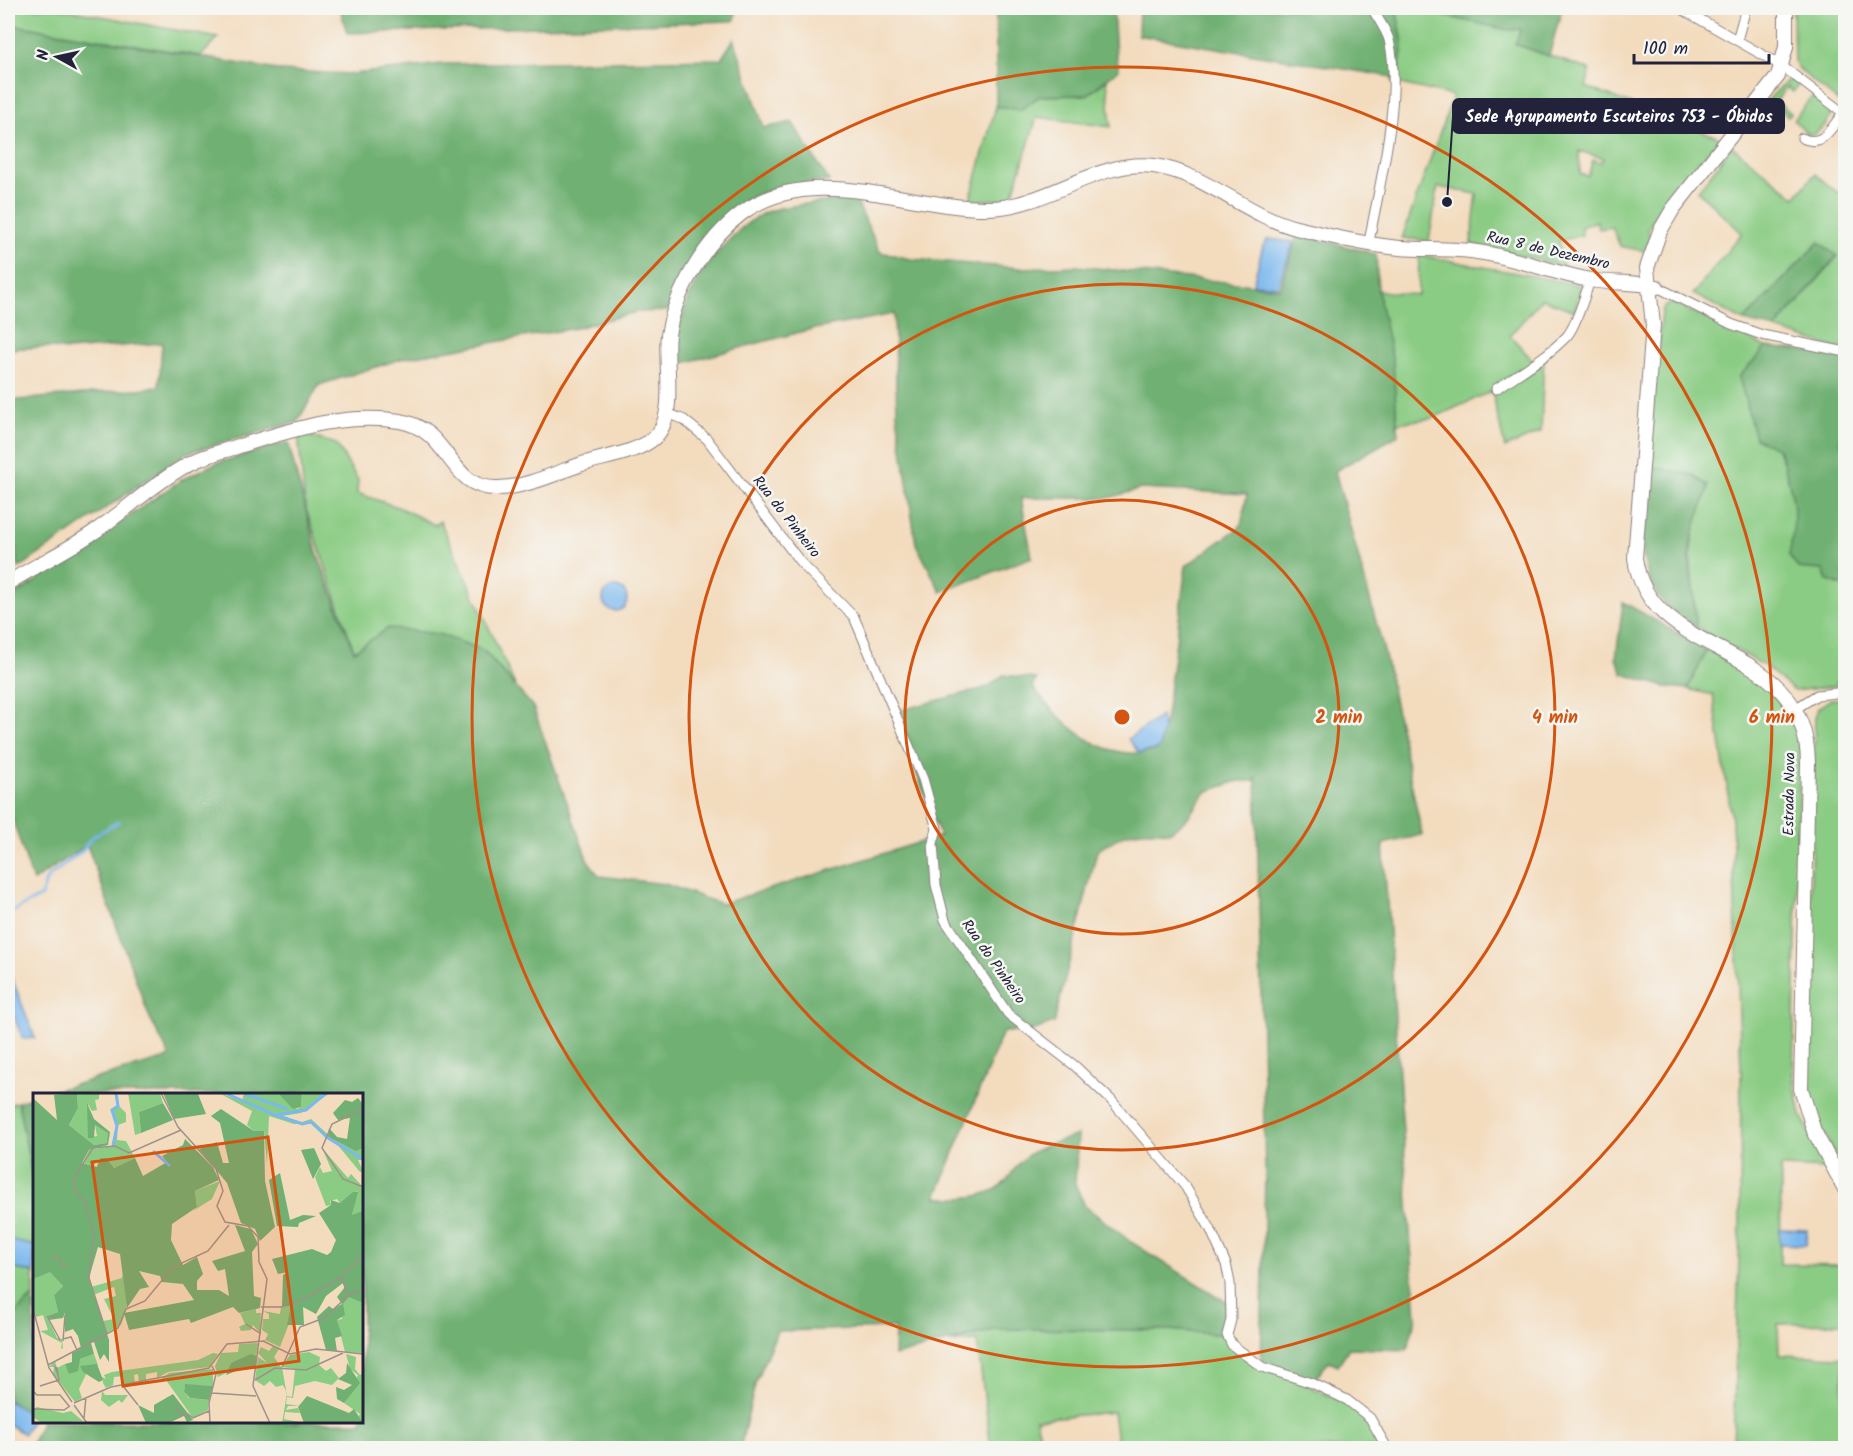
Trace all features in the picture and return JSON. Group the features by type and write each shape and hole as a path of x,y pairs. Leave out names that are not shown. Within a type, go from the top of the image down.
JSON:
{"street":[{"path":"1369,242 1389,129 1392,88 1389,40 1372,8"},
{"path":"1680,8 1782,66 1844,114 1822,139 1810,142 1802,138"},
{"path":"1737,40 1746,8"},
{"path":"1782,66 1786,37 1785,8"},
{"name":"Estrada Nova","path":"1782,66 1764,97 1673,209 1647,263 1653,286 1653,325 1635,531 1635,558 1639,578 1654,603 1670,619 1758,670 1781,690 1795,709 1807,740 1801,1089 1814,1131 1845,1191"},
{"name":"Rua 8 de Dezembro","path":"667,413 668,335 676,307 690,276 710,247 737,218 753,206 785,195 819,190 852,190 978,208 1000,208 1033,201 1112,170 1151,165 1182,174 1278,222 1398,248 1485,253 1590,280 1653,286 1731,324 1762,335 1845,352"},
{"path":"1496,389 1569,334 1584,301 1590,280"},
{"path":"8,583 89,536 184,466 290,430 349,419 382,419 415,425 436,440 467,478 483,487 498,489 522,484 642,445 661,430 667,413"},
{"name":"Rua do Pinheiro","path":"667,413 684,420 707,439 801,563 854,617 922,779 937,829 933,843 936,885 945,920 1008,1014 1075,1066 1111,1100 1185,1186 1210,1228 1226,1264 1230,1283 1231,1320 1227,1335 1232,1345 1262,1367 1312,1383 1347,1400 1370,1418 1387,1449"},
{"path":"1795,709 1817,695 1845,692"}],"green space":[{"path":"8,8 58,8 218,38 201,56 8,24"},
{"path":"340,8 736,8 735,20 732,21 347,33"},
{"path":"996,8 1113,8 1119,69 1087,95 1040,96 1020,110 996,106"},
{"path":"1139,8 1396,8 1403,44 1398,78 1138,35"},
{"path":"1396,8 1522,29 1515,44 1590,70 1586,87 1720,138 1683,181 1672,199 1662,204 1648,229 1650,239 1644,251 1620,246 1612,227 1599,229 1597,221 1581,227 1582,235 1559,241 1563,266 1471,244 1477,194 1438,187 1429,241 1402,238 1453,96 1392,82 1391,77 1398,78 1403,44","holes":["1579,151 1603,158 1601,162 1593,160 1588,176 1580,174"]},
{"path":"1408,8 1562,8 1549,56 1515,44 1521,29 1508,30"},
{"path":"1793,8 1845,8 1845,107 1802,72 1794,62"},
{"path":"8,24 283,71 352,74 443,64 721,59 734,39 764,128 792,122 829,181 783,185 752,197 731,210 681,283 667,311 636,312 575,328 404,358 319,385 297,422 186,453 19,568 8,522 8,401 159,387 162,343 67,350 45,347 8,349"},
{"path":"1107,80 1111,127 1037,117 1011,200 970,200 996,106 1020,110 1040,96 1087,95"},
{"path":"1793,80 1799,84 1793,92 1787,87 1776,101 1791,113 1788,116 1768,100 1787,81"},
{"path":"1813,96 1833,112 1825,125 1815,134 1808,134 1793,120"},
{"path":"1732,146 1795,197 1815,174 1838,193 1845,186 1845,351 1775,329 1837,257 1819,242 1744,321 1693,294 1742,233 1698,191"},
{"path":"855,198 880,252 911,259 1019,268 1077,266 1280,288 1298,234 1376,254 1378,291 1393,362 1398,435 1335,471 1385,655 1422,835 1383,844 1416,1318 1407,1350 1349,1348 1338,1365 1329,1361 1312,1383 1261,1369 1265,1172 1256,776 1255,781 1238,781 1206,792 1185,821 1169,832 1131,833 1115,839 1097,851 1054,1023 1032,1031 1003,1032 936,1197 963,1198 992,1191 1000,1187 1021,1161 1033,1152 1078,1135 1075,1184 1085,1206 1131,1242 1231,1305 1227,1335 1169,1330 996,1329 894,1356 895,1328 777,1331 756,1381 740,1448 30,1448 41,1423 363,1423 363,1093 46,1093 170,1057 149,1016 87,845 33,881 8,806 8,600 181,480 214,464 288,442 317,553 354,651 388,628 438,634 483,650 533,707 587,859 599,876 665,884 721,904 940,836 894,712 988,687 1003,675 1037,679 1032,686 1057,715 1071,728 1103,747 1121,752 1140,753 1159,749 1166,716 1186,566 1241,526 1247,494 1141,489 1108,498 1021,498 1032,557 941,592 916,544 897,415 894,314 804,331 672,366 684,308 698,279 715,255 749,222 761,215 772,210"},
{"path":"1819,242 1837,256 1775,329 1744,321"},
{"path":"1419,255 1581,285 1575,311 1542,299 1510,335 1534,362 1544,355 1541,432 1505,448 1492,391 1433,418 1397,423 1378,291 1418,295"},
{"path":"1673,303 1766,347 1739,378 1773,439 1792,488 1796,517 1789,555 1798,568 1823,570 1837,585 1845,586 1845,673 1839,673 1836,686 1794,691 1765,666 1696,627 1691,567 1694,530 1648,466 1662,311 1665,306"},
{"path":"1766,347 1845,355 1845,412 1840,443 1846,446 1845,586 1827,581 1823,570 1798,568 1789,555 1794,513 1788,478 1779,449 1755,438 1739,377"},
{"path":"298,433 336,444 358,480 357,493 400,508 435,525 440,521 516,687 483,650 354,651 305,506"},
{"path":"1648,466 1693,475 1708,486 1690,549 1696,627 1666,605 1655,591 1648,575 1642,539"},
{"path":"1623,602 1707,650 1688,689 1665,687 1623,674 1616,658"},
{"path":"1707,650 1752,676 1764,686 1785,709 1800,742 1793,1075 1801,1115 1827,1169 1781,1167 1780,1264 1844,1265 1844,1323 1778,1324 1779,1355 1843,1357 1842,1448 1733,1448 1740,1227 1741,1070 1732,820 1713,695 1688,689"},
{"path":"1831,699 1845,700 1845,1174 1815,1111 1806,1068 1815,718 1818,708"},
{"path":"33,1097 33,1180 18,1102"},
{"path":"18,1102 33,1180 33,1246 8,1240 8,1105"},
{"path":"8,1267 33,1273 33,1297 8,1320"},
{"path":"33,1297 33,1415 8,1400 8,1320"},
{"path":"996,1329 1169,1330 1227,1335 1246,1357 1359,1409 1385,1448 1118,1448 1113,1412 1036,1419 1043,1448 991,1448 977,1341 949,1343"}],"water":[{"path":"1268,239 1294,242 1278,286 1253,284 1263,246"},
{"path":"615,587 624,590 627,599 624,608 615,611 606,608 603,599 606,590"},
{"path":"1161,716 1163,730 1159,749 1139,753 1128,739"},
{"path":"8,968 35,1038 23,1039 8,1002"},
{"path":"1780,1229 1807,1230 1806,1245 1780,1244"},
{"path":"8,1240 33,1246 33,1273 8,1267"},
{"path":"8,1401 33,1415 24,1434 8,1424"}],"waterway":[{"path":"8,914 41,896 47,878 82,851 91,838 119,821"}],"place":[{"name":"Sede Agrupamento Escuteiros 753 - Óbidos","path":"1447,202"}]}
